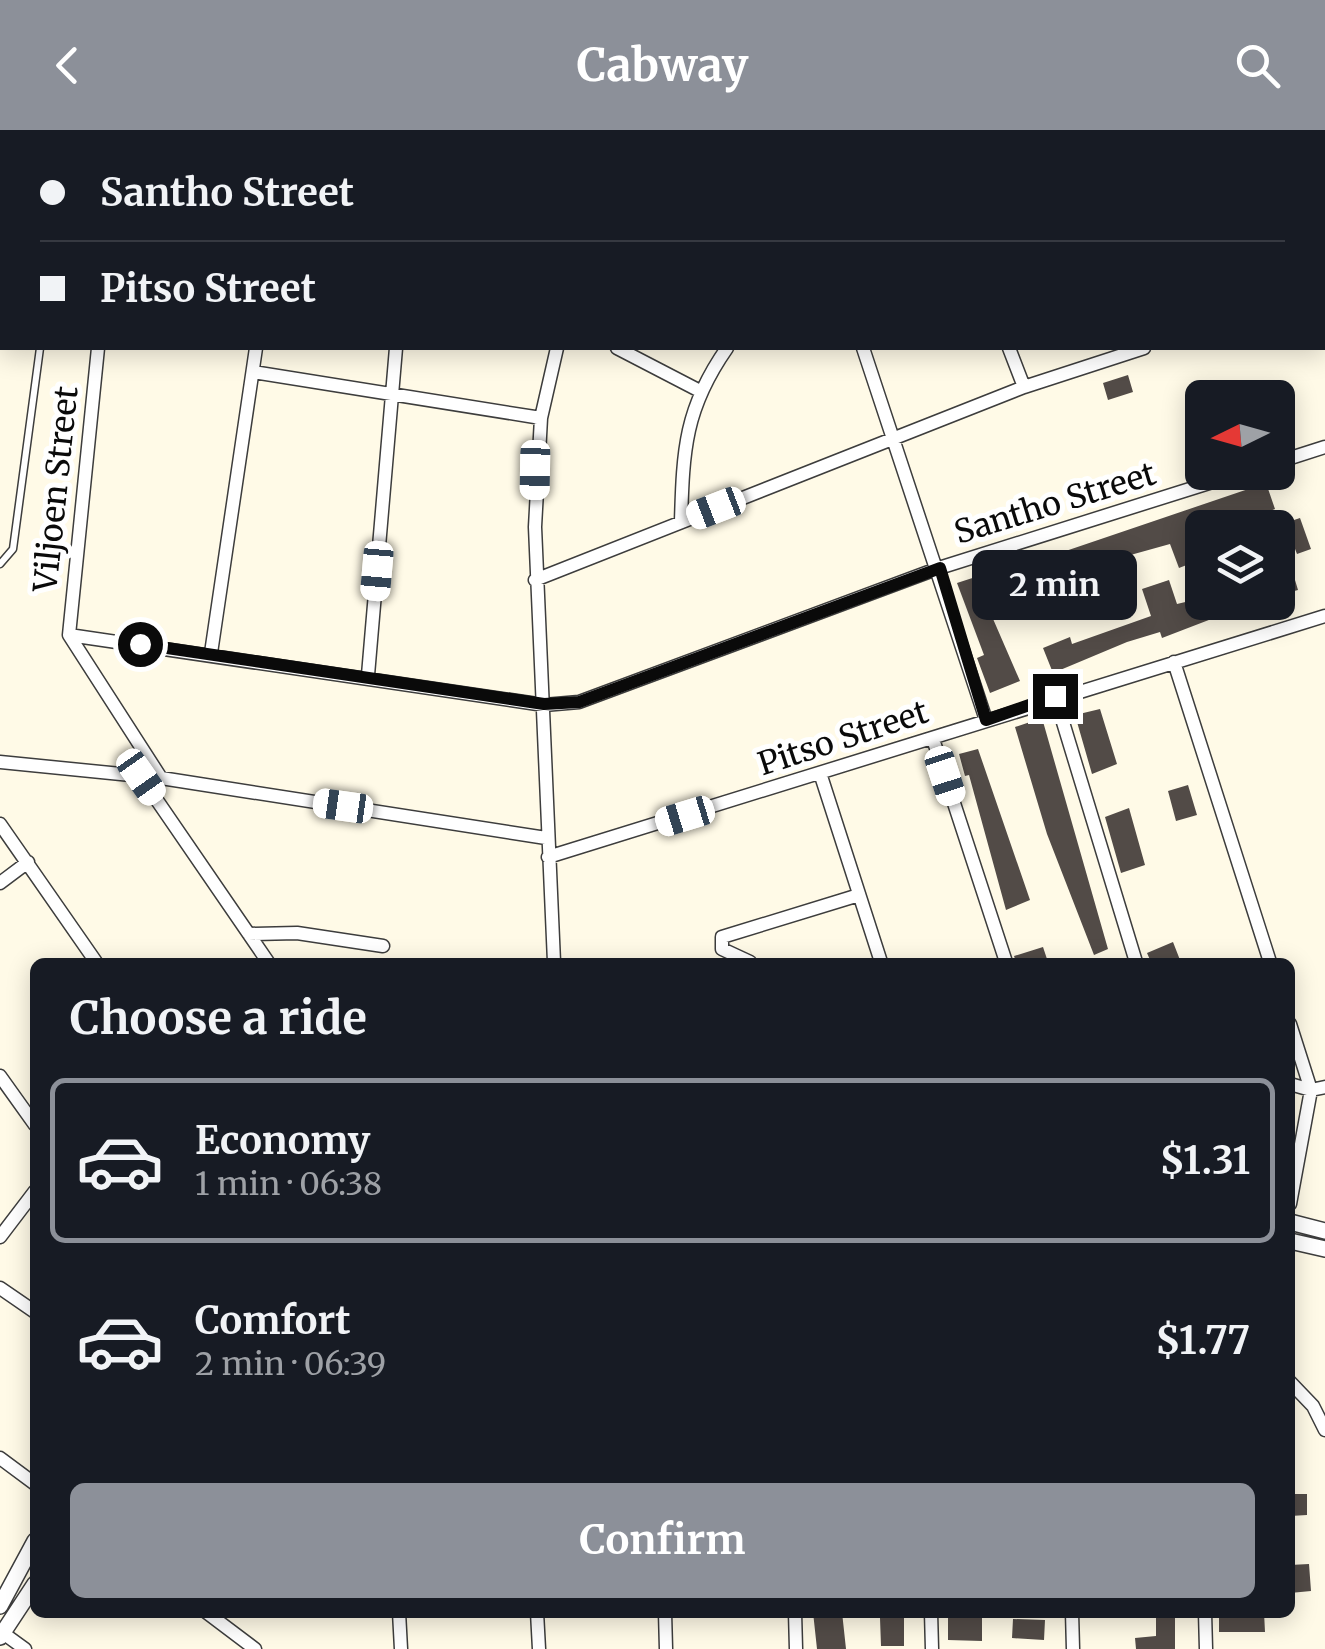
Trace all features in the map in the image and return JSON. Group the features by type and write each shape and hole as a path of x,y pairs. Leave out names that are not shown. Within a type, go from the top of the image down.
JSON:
{"street":[{"name":"Viljoen Street","path":"68,635 98,350"},
{"path":"211,653 256,350"},
{"path":"368,675 396,350"},
{"path":"554,958 535,580 535,470 541,418 557,350"},
{"path":"621,350 698,390"},
{"path":"681,522 684,464 698,390 726,350"},
{"path":"864,350 940,568 986,720"},
{"path":"1011,350 1024,388"},
{"path":"535,580 1024,388 1138,350"},
{"path":"253,372 541,418"},
{"path":"1295,457 1325,447"},
{"name":"Santho Street","path":"68,635 368,675 544,704 579,702 611,694 940,568 1187,490"},
{"name":"Pitso Street","path":"548,857 822,776 1055,696 1325,616"},
{"path":"68,635 160,778"},
{"path":"1174,662 1269,958"},
{"path":"1055,696 1135,958"},
{"path":"933,739 1005,958"},
{"path":"0,762 160,778 546,838"},
{"path":"822,776 880,958"},
{"path":"141,777 265,958"},
{"path":"0,824 93,958"},
{"path":"0,882 28,862"},
{"path":"741,958 722,949 722,937 859,895"},
{"path":"249,934 297,933 383,946"},
{"path":"1295,1035 1318,1088 1295,1183"},
{"path":"0,1076 30,1118"},
{"path":"0,1237 30,1198"},
{"path":"1295,1223 1325,1231"},
{"path":"1295,1242 1325,1249"},
{"path":"0,1288 30,1309"},
{"path":"1295,1387 1313,1406 1325,1430"},
{"path":"0,1458 30,1480"},
{"path":"0,1606 30,1550"},
{"path":"24,1649 2,1635 30,1592"},
{"path":"214,1618 255,1649"},
{"path":"399,1618 401,1649"},
{"path":"537,1618 539,1649"},
{"path":"665,1618 666,1649"},
{"path":"795,1618 796,1649"},
{"path":"931,1618 932,1649"},
{"path":"1072,1618 1073,1649"},
{"path":"1205,1618 1206,1649"}],"lane":[{"path":"0,564 13,550 40,350"}],"building":[{"path":"1128,375 1133,392 1108,400 1103,383"},
{"path":"1245,490 1268,490 1275,509 1273,510 1186,510"},
{"path":"1185,510 1185,566 1179,568 1170,544 1055,576 1058,584 1029,594 1027,588 987,605 1020,681 990,693 977,658 984,655 957,583 1045,550 1048,557"},
{"path":"1300,518 1311,549 1297,554 1295,549 1295,520"},
{"path":"1169,580 1177,604 1185,602 1185,620 1209,620 1162,638 1160,632 1127,642 1053,673 1043,648 1070,637 1072,644 1151,616 1142,589"},
{"path":"1100,709 1117,764 1092,774 1075,715"},
{"path":"1042,718 1108,949 1094,955 1047,834 1015,727"},
{"path":"978,749 1030,900 1006,910 969,775 965,776 959,754"},
{"path":"1188,785 1197,815 1176,821 1168,791"},
{"path":"1129,808 1145,865 1121,873 1105,817"},
{"path":"1173,942 1179,958 1149,958 1147,953"},
{"path":"1043,947 1047,958 1015,958"},
{"path":"1295,1494 1307,1494 1307,1515 1295,1516"},
{"path":"1309,1564 1311,1591 1295,1593 1295,1565"},
{"path":"814,1618 843,1618 846,1649 817,1649"},
{"path":"880,1618 904,1618 904,1646 881,1646"},
{"path":"948,1618 982,1618 982,1641 948,1640"},
{"path":"1156,1618 1175,1618 1175,1649 1136,1649 1135,1638 1156,1636"},
{"path":"1219,1618 1264,1618 1265,1632 1219,1632"},
{"path":"1013,1619 1045,1620 1044,1640 1012,1638"}],"route":[{"path":"140,644 544,704 579,702 611,694 940,568 986,720 1055,696"}]}
